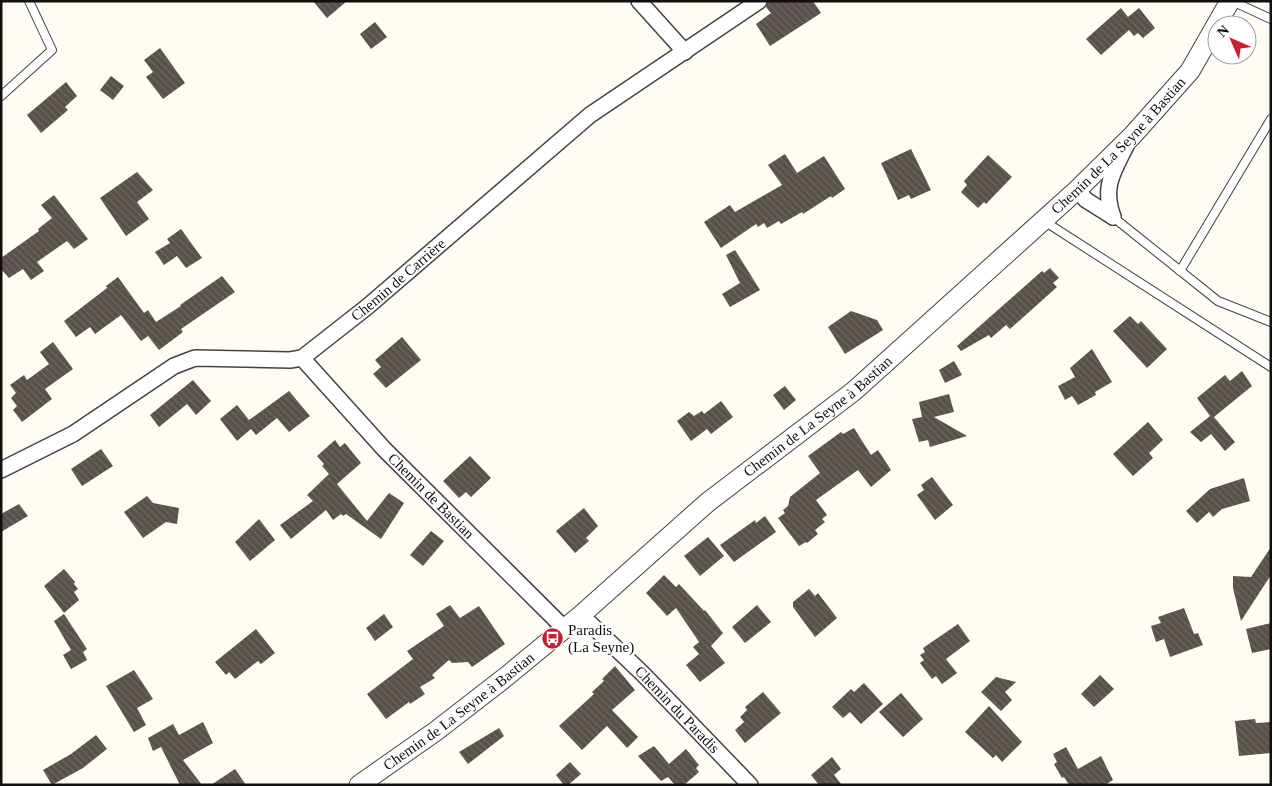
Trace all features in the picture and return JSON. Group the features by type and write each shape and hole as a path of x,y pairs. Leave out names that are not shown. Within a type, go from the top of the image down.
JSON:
{"street":[{"path":"640,1 685,52"},
{"name":"Chemin de Carrière","path":"302,358 367,306 590,115 759,1"},
{"name":"Chemin de La Seyne à Bastian","path":"359,785 436,732 565,629 708,502 854,391 1077,190 1132,136 1190,71 1231,1"},
{"path":"1112,217 1108,203 1110,176 1132,136"},
{"path":"1077,190 1086,200 1112,217"},
{"path":"1,470 73,434 174,366 195,358 290,360 302,358"},
{"name":"Chemin de Bastian","path":"302,358 384,449 565,629"},
{"name":"Chemin du Paradis","path":"581,615 642,674 750,785"}],"lane":[{"path":"1,96 52,50 29,1"},
{"path":"1231,1 1271,19"},
{"path":"1180,271 1271,119"},
{"path":"1112,217 1218,301 1271,322"},
{"path":"1042,220 1271,367"}],"building":[{"path":"313,1 347,1 327,18"},
{"path":"768,1 813,1 821,13 770,46 756,24 771,13 766,7"},
{"path":"1121,8 1128,17 1139,8 1155,28 1143,38 1138,33 1134,36 1129,30 1101,55 1086,39"},
{"path":"375,22 387,37 371,49 360,34"},
{"path":"160,48 185,83 163,99 146,77 153,72 144,60"},
{"path":"111,76 124,86 113,100 100,90"},
{"path":"66,82 77,96 65,107 68,110 41,133 27,115"},
{"path":"911,149 931,190 911,199 909,195 898,200 881,163"},
{"path":"785,154 797,173 824,156 845,189 803,214 802,212 781,224 779,221 767,228 764,223 758,227 756,224 721,248 704,222 730,205 735,212 782,185 768,165"},
{"path":"988,155 1012,177 986,204 984,202 978,208 961,192 967,185 964,181"},
{"path":"137,172 153,190 137,202 149,219 126,236 100,198"},
{"path":"54,195 88,239 74,249 67,241 37,262 44,271 31,280 23,269 9,278 1,269 1,258 39,231 38,229 52,218 41,205"},
{"path":"181,229 202,258 186,268 177,256 164,265 155,252 170,243 167,239"},
{"path":"735,250 760,290 730,307 722,294 740,283 726,255"},
{"path":"1050,268 1059,278 1053,283 1057,287 1010,329 1006,325 991,338 989,335 961,351 957,346 1042,271 1044,273"},
{"path":"222,276 235,292 181,329 183,332 159,350 148,336 141,341 121,315 95,334 90,327 76,337 64,321 107,288 106,286 118,277 144,313 148,310 156,322"},
{"path":"851,311 877,320 883,330 845,354 828,327"},
{"path":"1130,316 1138,324 1141,321 1167,349 1147,368 1113,331"},
{"path":"402,337 421,360 386,388 373,374 381,367 375,360"},
{"path":"53,342 73,369 45,389 52,399 22,422 13,410 17,406 11,398 16,393 10,385 24,375 27,380 49,364 40,352"},
{"path":"1092,349 1112,382 1095,392 1096,395 1078,405 1072,396 1065,400 1058,386 1075,377 1070,368"},
{"path":"954,361 962,375 945,383 939,370"},
{"path":"1242,371 1252,386 1214,417 1235,442 1225,451 1211,434 1201,442 1190,432 1210,416 1197,398 1225,375 1230,381"},
{"path":"193,380 211,401 196,415 187,404 159,427 150,415"},
{"path":"785,386 796,400 784,410 773,395"},
{"path":"289,391 310,416 289,432 277,418 256,435 251,429 237,441 220,419 237,405 249,420"},
{"path":"949,394 954,412 934,417 967,436 930,447 928,440 919,442 912,419 922,417 919,402"},
{"path":"721,401 733,417 711,434 707,429 691,441 677,421 689,412 694,416 702,411 704,414"},
{"path":"1148,422 1163,440 1149,453 1153,458 1133,476 1113,454"},
{"path":"854,428 871,455 878,450 891,470 871,487 858,470 816,500 827,515 822,519 825,522 815,530 818,534 807,543 799,546 778,518 785,513 783,510 788,506 790,497 820,473 808,456 841,432 843,434"},
{"path":"335,440 340,447 345,443 361,463 337,484 367,521 389,493 404,503 381,539 346,514 343,516 341,514 333,520 326,510 291,539 280,525 313,501 307,495 329,474 317,456"},
{"path":"101,449 113,466 82,486 71,469"},
{"path":"470,456 491,478 471,497 466,492 459,498 443,481"},
{"path":"932,477 953,505 935,520 917,495 924,490 921,485"},
{"path":"1244,478 1250,501 1222,509 1213,517 1209,512 1197,523 1186,511 1210,489"},
{"path":"147,496 153,503 179,508 177,524 166,522 143,538 124,512"},
{"path":"19,504 28,516 1,532 1,514"},
{"path":"584,508 598,526 586,538 589,541 575,553 556,531"},
{"path":"765,516 776,532 734,562 720,545 755,520 756,523"},
{"path":"259,519 275,540 250,561 235,542"},
{"path":"431,531 444,541 423,566 410,555"},
{"path":"708,537 724,556 700,576 684,556"},
{"path":"1271,547 1271,575 1241,621 1233,588 1233,576 1251,577"},
{"path":"64,569 75,582 74,584 78,589 74,592 79,600 64,613 44,586"},
{"path":"664,575 676,587 679,584 705,610 723,633 711,646 725,663 700,682 686,665 699,654 693,647 699,642 676,608 667,616 646,593"},
{"path":"809,589 815,596 818,593 837,618 815,637 793,607 793,602"},
{"path":"450,605 460,618 479,606 505,644 472,667 468,662 452,663 449,660 432,675 435,678 420,687 425,694 410,704 409,702 386,719 367,694 413,659 407,651 444,626 436,614"},
{"path":"757,605 771,622 745,643 732,627"},
{"path":"1184,608 1194,634 1198,633 1203,645 1170,657 1164,639 1156,642 1151,626 1161,623 1158,617"},
{"path":"64,614 87,649 83,652 87,660 71,669 63,655 71,650 54,621"},
{"path":"384,614 393,627 375,641 366,628"},
{"path":"1271,623 1271,649 1252,653 1246,629"},
{"path":"958,624 970,641 946,659 957,673 942,684 936,676 932,679 920,663 924,660 920,655 925,652 923,648"},
{"path":"256,629 275,653 261,664 258,661 235,679 229,672 226,675 215,662"},
{"path":"615,666 635,690 612,710 638,737 627,748 607,726 582,750 559,726 594,694 592,692 604,681 602,679"},
{"path":"134,670 153,699 137,708 146,725 134,732 106,686"},
{"path":"1100,675 1114,689 1094,707 1081,694"},
{"path":"996,677 1016,682 1005,692 1012,700 1001,711 981,692"},
{"path":"864,683 883,704 861,724 850,712 843,718 832,707 851,689 854,692"},
{"path":"763,692 781,713 745,743 735,730 744,722 740,717 747,710 745,707"},
{"path":"901,693 923,719 903,737 879,712"},
{"path":"989,706 1022,742 1002,762 996,755 993,758 965,732"},
{"path":"1255,719 1256,723 1271,722 1271,753 1239,756 1235,721"},
{"path":"203,722 213,743 183,760 202,785 180,785 161,747 153,751 148,738 173,724 179,735"},
{"path":"499,728 504,736 468,764 459,752"},
{"path":"96,735 107,749 83,768 52,785 43,770 71,754"},
{"path":"654,746 669,764 686,749 699,765 696,768 699,772 684,785 675,785 668,777 661,781 638,756"},
{"path":"1066,747 1078,769 1101,756 1113,780 1105,785 1069,785 1064,777 1062,778 1054,764 1057,762 1053,754"},
{"path":"832,757 841,769 834,775 842,785 819,785 811,775"},
{"path":"570,762 581,774 568,785 564,785 556,775"},
{"path":"235,769 246,785 211,785"}],"place":[{"name":"Paradis (La Seyne)","path":"552,639"}]}
